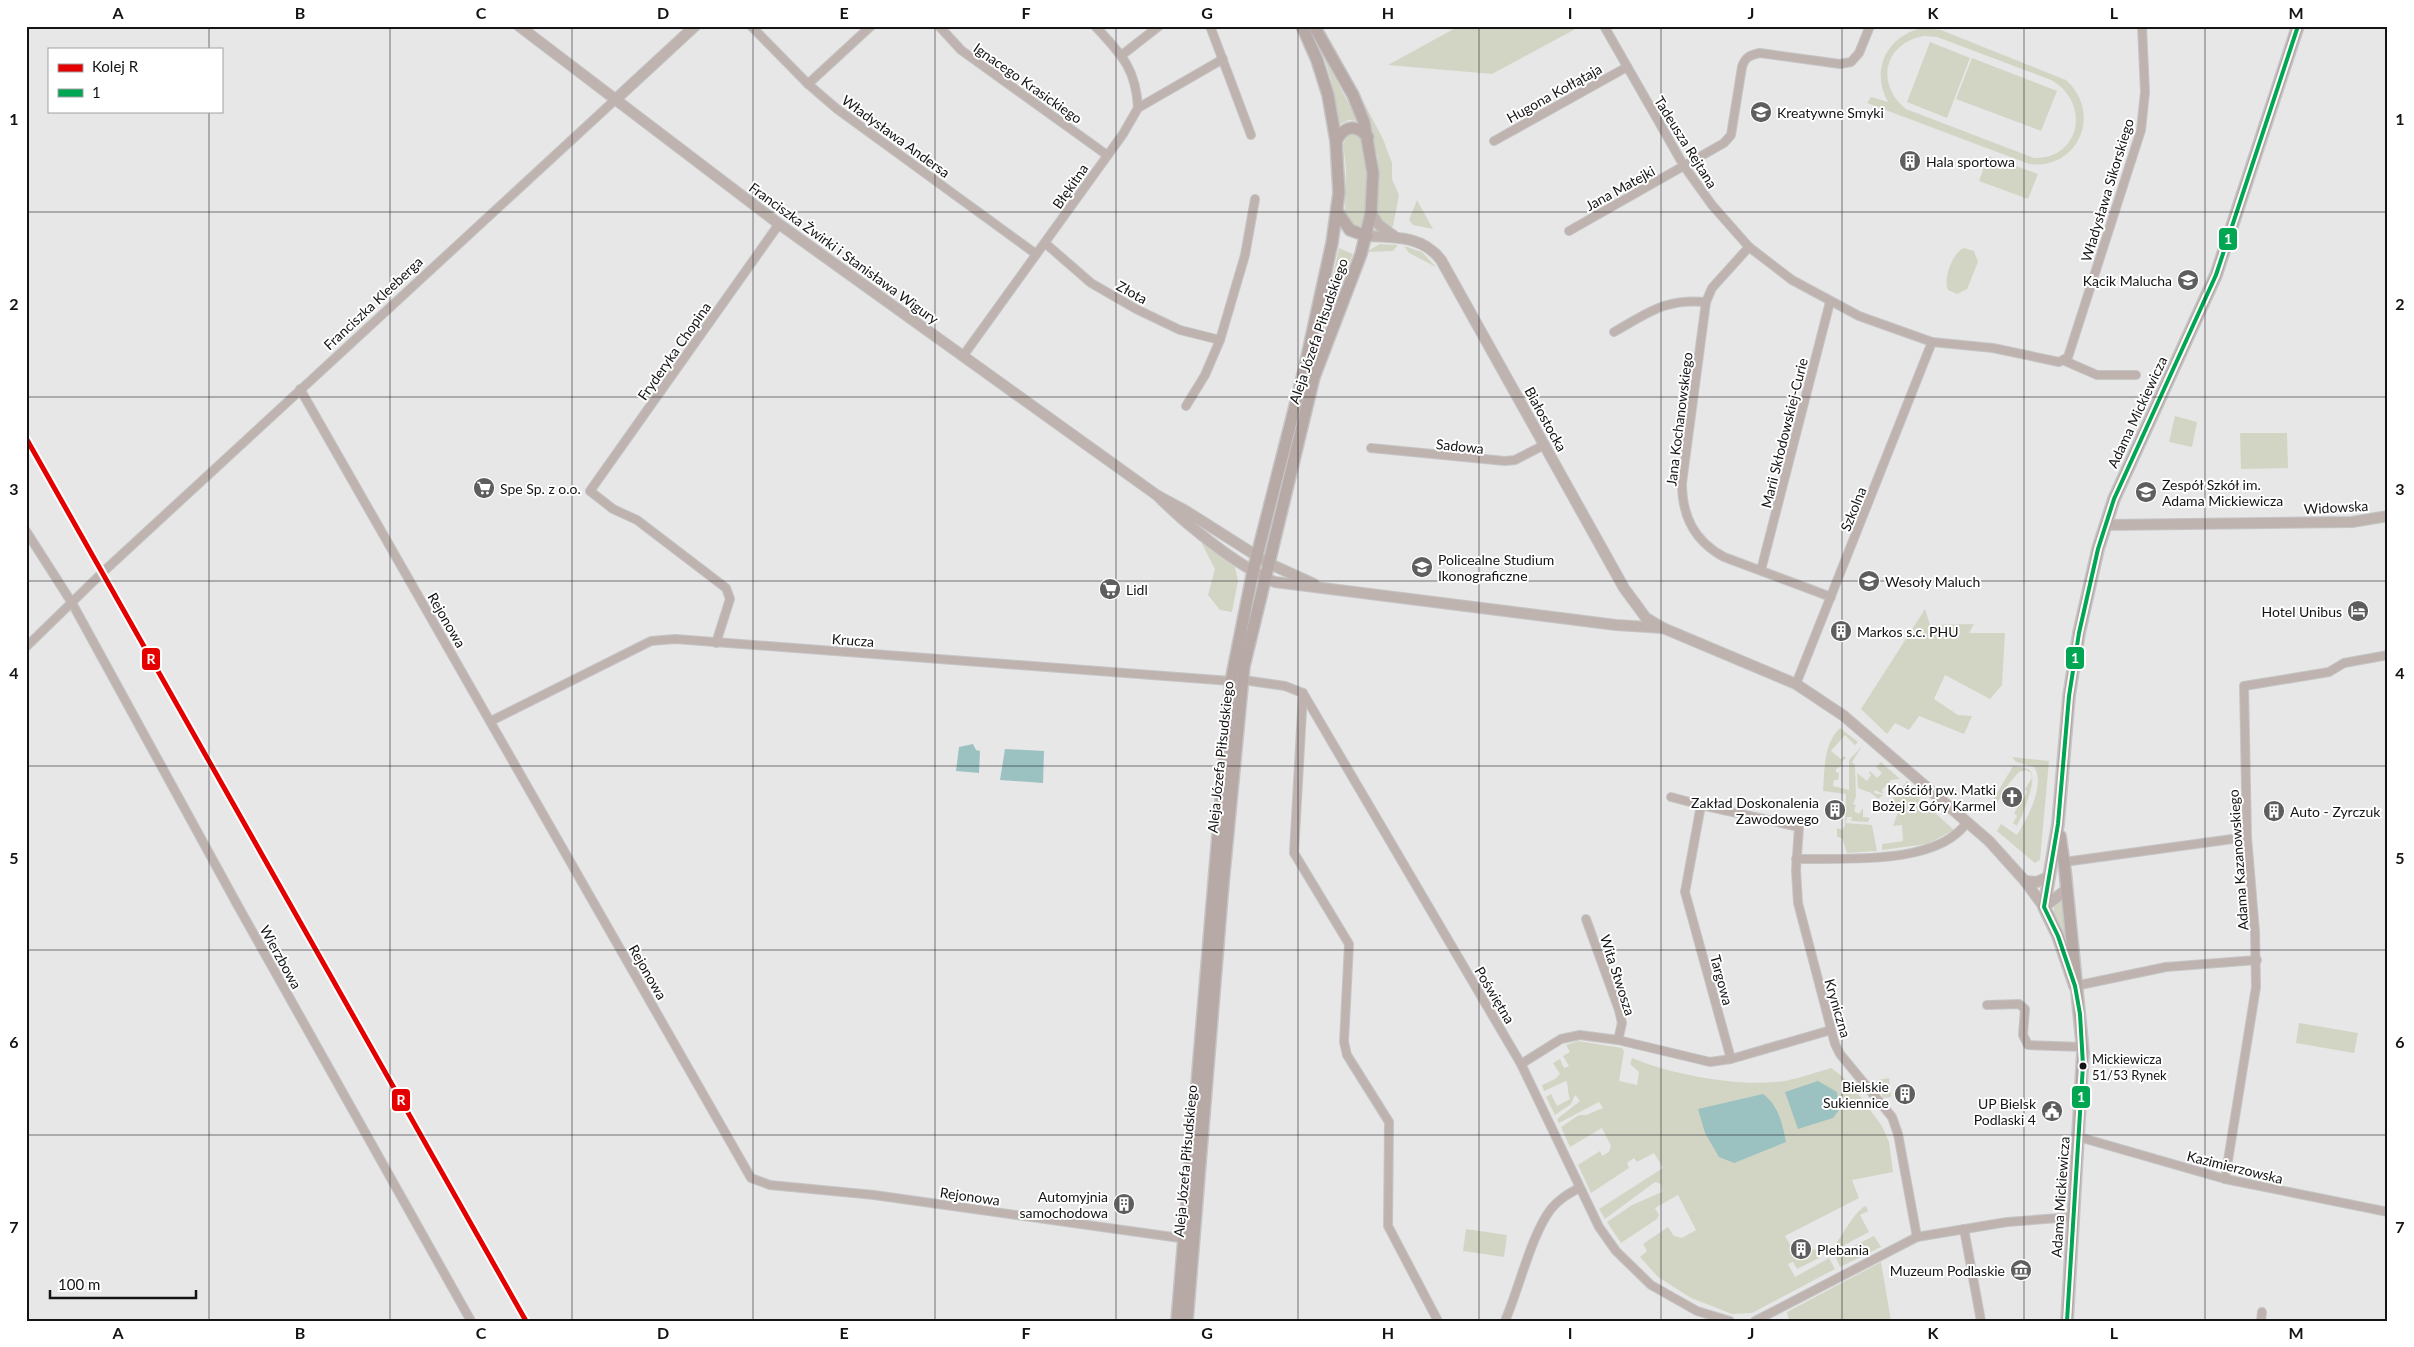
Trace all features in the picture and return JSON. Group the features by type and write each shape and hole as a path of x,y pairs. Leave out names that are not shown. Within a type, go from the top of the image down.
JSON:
{"main road":[{"path":"1302,26 1324,79 1336,141 1339,175 1337,211 1350,230 1367,236"},
{"path":"1314,26 1353,95 1368,137 1373,173 1372,213"},
{"name":"Adama Mickiewicza","path":"2076,986 2058,936 2044,907 2058,824 2068,696 2079,633 2105,525 2116,494 2216,275 2298,26"},
{"path":"1336,141 1340,134 1350,127 1359,128 1368,137"},
{"name":"Aleja Józefa Piłsudskiego","path":"1177,1321 1189,1239 1237,680 1253,571 1304,371 1337,211"},
{"name":"Aleja Józefa Piłsudskiego","path":"1237,680 1314,377 1367,236 1372,213"},
{"name":"Adama Mickiewicza","path":"2058,824 2064,862 2083,1047 2067,1321"},
{"name":"Aleja Józefa Piłsudskiego","path":"1187,1321 1189,1239"}],"street":[{"name":"Franciszka Żwirki i Stanisława Wigury","path":"518,26 779,224 1183,514 1264,578 1282,584 1625,626 1663,628 1796,684 1844,716 1967,822 1989,842 2024,881 2044,907"},
{"name":"Franciszka Kleeberga","path":"26,647 300,389 695,26"},
{"name":"Władysława Andersa","path":"751,26 808,84 837,109 1036,254"},
{"path":"808,84 871,26"},
{"name":"Ignacego Krasickiego","path":"939,26 961,50 1107,155"},
{"path":"1095,26 1122,55 1131,70 1136,85 1138,108 1223,59"},
{"path":"1122,55 1159,26"},
{"path":"1210,26 1251,135"},
{"name":"Tadeusza Rejtana","path":"1604,26 1684,166 1712,206 1749,248 1792,280 1859,316 1932,342 1993,348 2059,362 2067,359 2097,376 2136,375"},
{"name":"Jana Matejki","path":"1569,231 1724,143 1731,135 1742,67 1744,60 1749,56 1760,53 1840,64 1851,62 1860,53 1870,26"},
{"name":"Władysława Sikorskiego","path":"2067,359 2141,130 2145,92 2142,26"},
{"name":"Hugona Kołłątaja","path":"1494,141 1627,67"},
{"name":"Błękitna","path":"964,356 1123,134 1138,108"},
{"path":"1186,406 1205,375 1220,340 1245,255 1255,199"},
{"path":"1372,213 1380,224 1395,237"},
{"name":"Fryderyka Chopina","path":"716,643 730,599 726,588 637,520 613,509 590,492 779,224"},
{"name":"Białostocka","path":"1367,236 1395,237 1422,243 1433,250 1441,260 1636,607 1646,618 1663,628"},
{"name":"Złota","path":"1045,243 1090,283 1136,310 1180,330 1220,340"},
{"name":"Jana Kochanowskiego","path":"1749,248 1712,288 1706,302 1682,483 1682,502 1687,519 1696,535 1708,549 1724,557 1831,597"},
{"path":"1614,332 1663,305 1676,301 1706,302"},
{"name":"Marii Skłodowskiej-Curie","path":"1761,570 1830,302"},
{"name":"Szkolna","path":"1796,684 1932,342"},
{"name":"Rejonowa","path":"300,389 751,1178 770,1185 884,1197 1189,1239"},
{"name":"Sadowa","path":"1371,448 1505,461 1515,460 1544,445"},
{"name":"Franciszka Żwirki i Stanisława Wigury","path":"1183,514 1268,563 1324,589"},
{"name":"Widowska","path":"2105,525 2352,522 2388,516"},
{"name":"Wierzbowa","path":"26,530 72,603 238,906 471,1321"},
{"name":"Krucza","path":"491,722 651,641 675,639 1237,680"},
{"name":"Adama Kazanowskiego","path":"2225,1179 2253,1017 2257,960 2247,837 2244,686 2329,672 2344,663 2388,655"},
{"path":"1237,680 1285,686 1303,693 1294,853 1349,944 1344,1042 1347,1055 1389,1122 1388,1226 1438,1321"},
{"name":"Poświętna","path":"1303,693 1521,1064 1599,1227 1616,1251 1651,1285 1675,1300 1698,1311 1730,1321"},
{"path":"1671,797 1700,805"},
{"name":"Kryniczna","path":"1700,805 1799,827 1796,883 1802,922 1831,1030 1840,1054 1892,1117 1898,1134 1917,1236"},
{"name":"Targowa","path":"1700,805 1685,892 1731,1058"},
{"path":"1796,859 1854,858 1916,852 1940,845 1952,838 1960,833 1967,822"},
{"path":"2064,862 2247,837"},
{"path":"2024,881 2037,882 2050,876"},
{"path":"2044,907 2067,889"},
{"name":"Wita Stwosza","path":"1586,919 1619,1010 1622,1023 1618,1040"},
{"path":"2076,986 2166,967 2257,960"},
{"path":"1987,1005 2019,1004 2025,1009 2023,1035 2028,1045 2083,1047"},
{"path":"1521,1064 1570,1036 1580,1035 1618,1040 1699,1060 1719,1061 1831,1030"},
{"name":"Kazimierzowska","path":"2078,1137 2225,1179 2388,1212"},
{"path":"1505,1321 1540,1229 1551,1210 1563,1197 1579,1188"},
{"path":"1755,1321 1917,1236 2073,1217"},
{"path":"1964,1229 1981,1321"},
{"path":"1774,1312 1777,1321"},
{"path":"2261,1321 2262,1312"}],"green space":[{"path":"1459,26 1581,26 1492,74 1388,65"},
{"path":"1923,28 1941,30 2066,80 2077,93 2083,108 2083,123 2080,137 2072,149 2061,158 2046,164 2029,164 1867,103 1871,97 1888,102 1881,78 1885,56 1891,46 1910,32","holes":["1924,36 1937,37 2051,80 2064,90 2072,102 2076,115 2075,128 2071,140 2062,149 2050,156 2034,158 1906,109 1896,99 1890,88 1888,66 1900,47 1910,40"]},
{"path":"1930,42 1970,58 1947,118 1907,102"},
{"path":"1324,57 1358,121 1349,120 1340,124"},
{"path":"1972,58 2057,91 2041,131 1956,99"},
{"path":"1361,97 1383,139 1392,163 1392,179 1399,195 1393,226 1390,228 1383,223 1378,213 1378,157"},
{"path":"1353,134 1361,138 1365,159 1367,193 1363,225 1354,227 1346,218 1345,212 1346,168 1343,144 1348,136"},
{"path":"1988,156 2038,174 2028,199 1979,181"},
{"path":"1417,200 1433,229 1413,225 1409,220"},
{"path":"1380,244 1398,245 1393,251 1366,252"},
{"path":"1404,246 1422,252 1436,267 1409,253"},
{"path":"1339,248 1353,254 1317,347"},
{"path":"1964,248 1974,251 1978,262 1967,289 1957,294 1948,290 1948,273 1952,261"},
{"path":"2175,416 2197,422 2192,447 2169,442"},
{"path":"2240,433 2287,433 2288,468 2241,469"},
{"path":"1201,542 1235,567 1238,581 1232,612 1220,610 1208,595 1215,569"},
{"path":"1925,609 1930,625 1974,624 1969,633 2005,633 2002,685 1990,699 1945,675 1934,699 1958,715 1972,716 1964,734 1919,716 1909,730 1895,723 1887,734 1861,709"},
{"path":"1840,728 1858,742 1855,745 1845,735 1831,751 1841,759 1844,756 1846,758 1842,761 1841,766 1836,769 1836,772 1839,773 1838,780 1834,780 1833,786 1849,790 1849,760 1862,746 1852,762 1855,765 1856,797 1853,804 1856,805 1854,811 1859,814 1863,808 1863,817 1870,818 1868,822 1851,821 1852,817 1847,817 1846,823 1872,825 1877,851 1847,853 1842,838 1837,837 1837,828 1842,830 1845,826 1846,794 1823,791 1828,749 1834,735"},
{"path":"2012,757 2049,761 2040,860 2035,863 1997,831 2001,824 2017,835 2026,820 2037,792 2037,774 2034,767 2016,762"},
{"path":"1881,762 1900,779 1891,780 1882,790 1883,794 1875,790 1874,793 1883,795 1878,799 1871,793 1858,788 1857,773 1867,781 1871,775 1870,771 1877,778 1882,773 1876,767"},
{"path":"2013,766 2028,769 2031,772 2032,778 2031,773 2026,770 2019,772 2010,782 1997,803 1993,800"},
{"path":"2032,778 2028,799 2017,826 2013,823 2017,816 2014,813 2027,792 2025,789"},
{"path":"1907,781 1910,784 1907,789 1910,791 1913,787 1922,795 1919,799 1922,802 1925,798 1934,805 1932,810 1954,830 1927,844 1882,850 1882,844 1903,841 1902,825 1893,826 1900,807 1892,800"},
{"path":"2064,899 2067,945 2054,914 2054,905"},
{"path":"2299,1023 2358,1033 2354,1053 2296,1043"},
{"path":"1578,1041 1622,1048 1624,1051 1619,1081 1637,1085 1639,1072 1630,1064 1632,1058 1683,1074 1740,1082 1782,1081 1831,1068 1842,1076 1882,1126 1889,1142 1893,1172 1852,1180 1859,1198 1785,1236 1791,1246 1823,1251 1820,1253 1819,1258 1797,1269 1793,1262 1788,1264 1795,1277 1829,1258 1835,1269 1752,1313 1732,1314 1691,1298 1658,1277 1640,1257 1647,1251 1643,1244 1668,1227 1674,1236 1682,1238 1696,1230 1678,1195 1655,1208 1659,1215 1657,1219 1621,1243 1607,1222 1632,1205 1662,1192 1661,1184 1655,1182 1605,1219 1599,1209 1663,1168 1654,1153 1637,1162 1634,1158 1627,1163 1629,1168 1591,1193 1578,1165 1600,1151 1602,1156 1609,1152 1611,1146 1602,1128 1570,1147 1561,1127 1579,1115 1586,1115 1603,1108 1599,1102 1559,1123 1557,1119 1580,1101 1575,1095 1571,1104 1555,1115 1546,1097 1551,1094 1557,1106 1570,1099 1567,1083 1566,1081 1544,1091 1542,1085 1555,1079 1560,1074 1553,1063 1560,1059 1564,1068 1569,1066 1563,1056 1570,1052 1566,1045"},
{"path":"1889,1078 1891,1097 1883,1098 1878,1080"},
{"path":"1866,1206 1868,1211 1860,1215 1869,1232 1837,1249 1834,1247 1853,1218"},
{"path":"1466,1229 1507,1235 1504,1257 1463,1251"},
{"path":"1874,1236 1881,1247 1840,1267 1835,1255"},
{"path":"1881,1262 1891,1321 1789,1321 1787,1312"}],"water":[{"path":"973,744 976,750 980,751 979,773 956,771 959,747"},
{"path":"1005,749 1044,751 1043,783 1000,780"},
{"path":"1818,1081 1837,1092 1839,1110 1833,1118 1798,1129 1785,1092"},
{"path":"1763,1094 1776,1109 1786,1142 1734,1163 1719,1157 1705,1133 1698,1109"}],"rail line":[{"name":"R","path":"26,438 526,1321"}],"transit line":[{"name":"1","path":"2067,1321 2083,1065 2080,1014 2075,986 2058,936 2044,907 2058,824 2069,696 2079,633 2098,549 2114,499 2216,275 2298,26"}],"place":[{"name":"Kreatywne Smyki","path":"1761,112"},
{"name":"Hala sportowa","path":"1910,161"},
{"name":"Kącik Malucha","path":"2188,280"},
{"name":"Spe Sp. z o.o.","path":"484,488"},
{"name":"Zespół Szkół im. Adama Mickiewicza","path":"2146,492"},
{"name":"Policealne Studium Ikonograficzne","path":"1422,567"},
{"name":"Wesoły Maluch","path":"1869,581"},
{"name":"Lidl","path":"1110,589"},
{"name":"Hotel Unibus","path":"2358,611"},
{"name":"Markos s.c. PHU","path":"1841,631"},
{"name":"Kościół pw. Matki Bożej z Góry Karmel","path":"2012,797"},
{"name":"Zakład Doskonalenia Zawodowego","path":"1835,810"},
{"name":"Auto - Zyrczuk","path":"2274,811"},
{"name":"Mickiewicza 51/53 Rynek","path":"2083,1066"},
{"name":"Bielskie Sukiennice","path":"1905,1094"},
{"name":"UP Bielsk Podlaski 4","path":"2052,1111"},
{"name":"Automyjnia samochodowa","path":"1124,1204"},
{"name":"Plebania","path":"1801,1249"},
{"name":"Muzeum Podlaskie","path":"2021,1270"}]}
